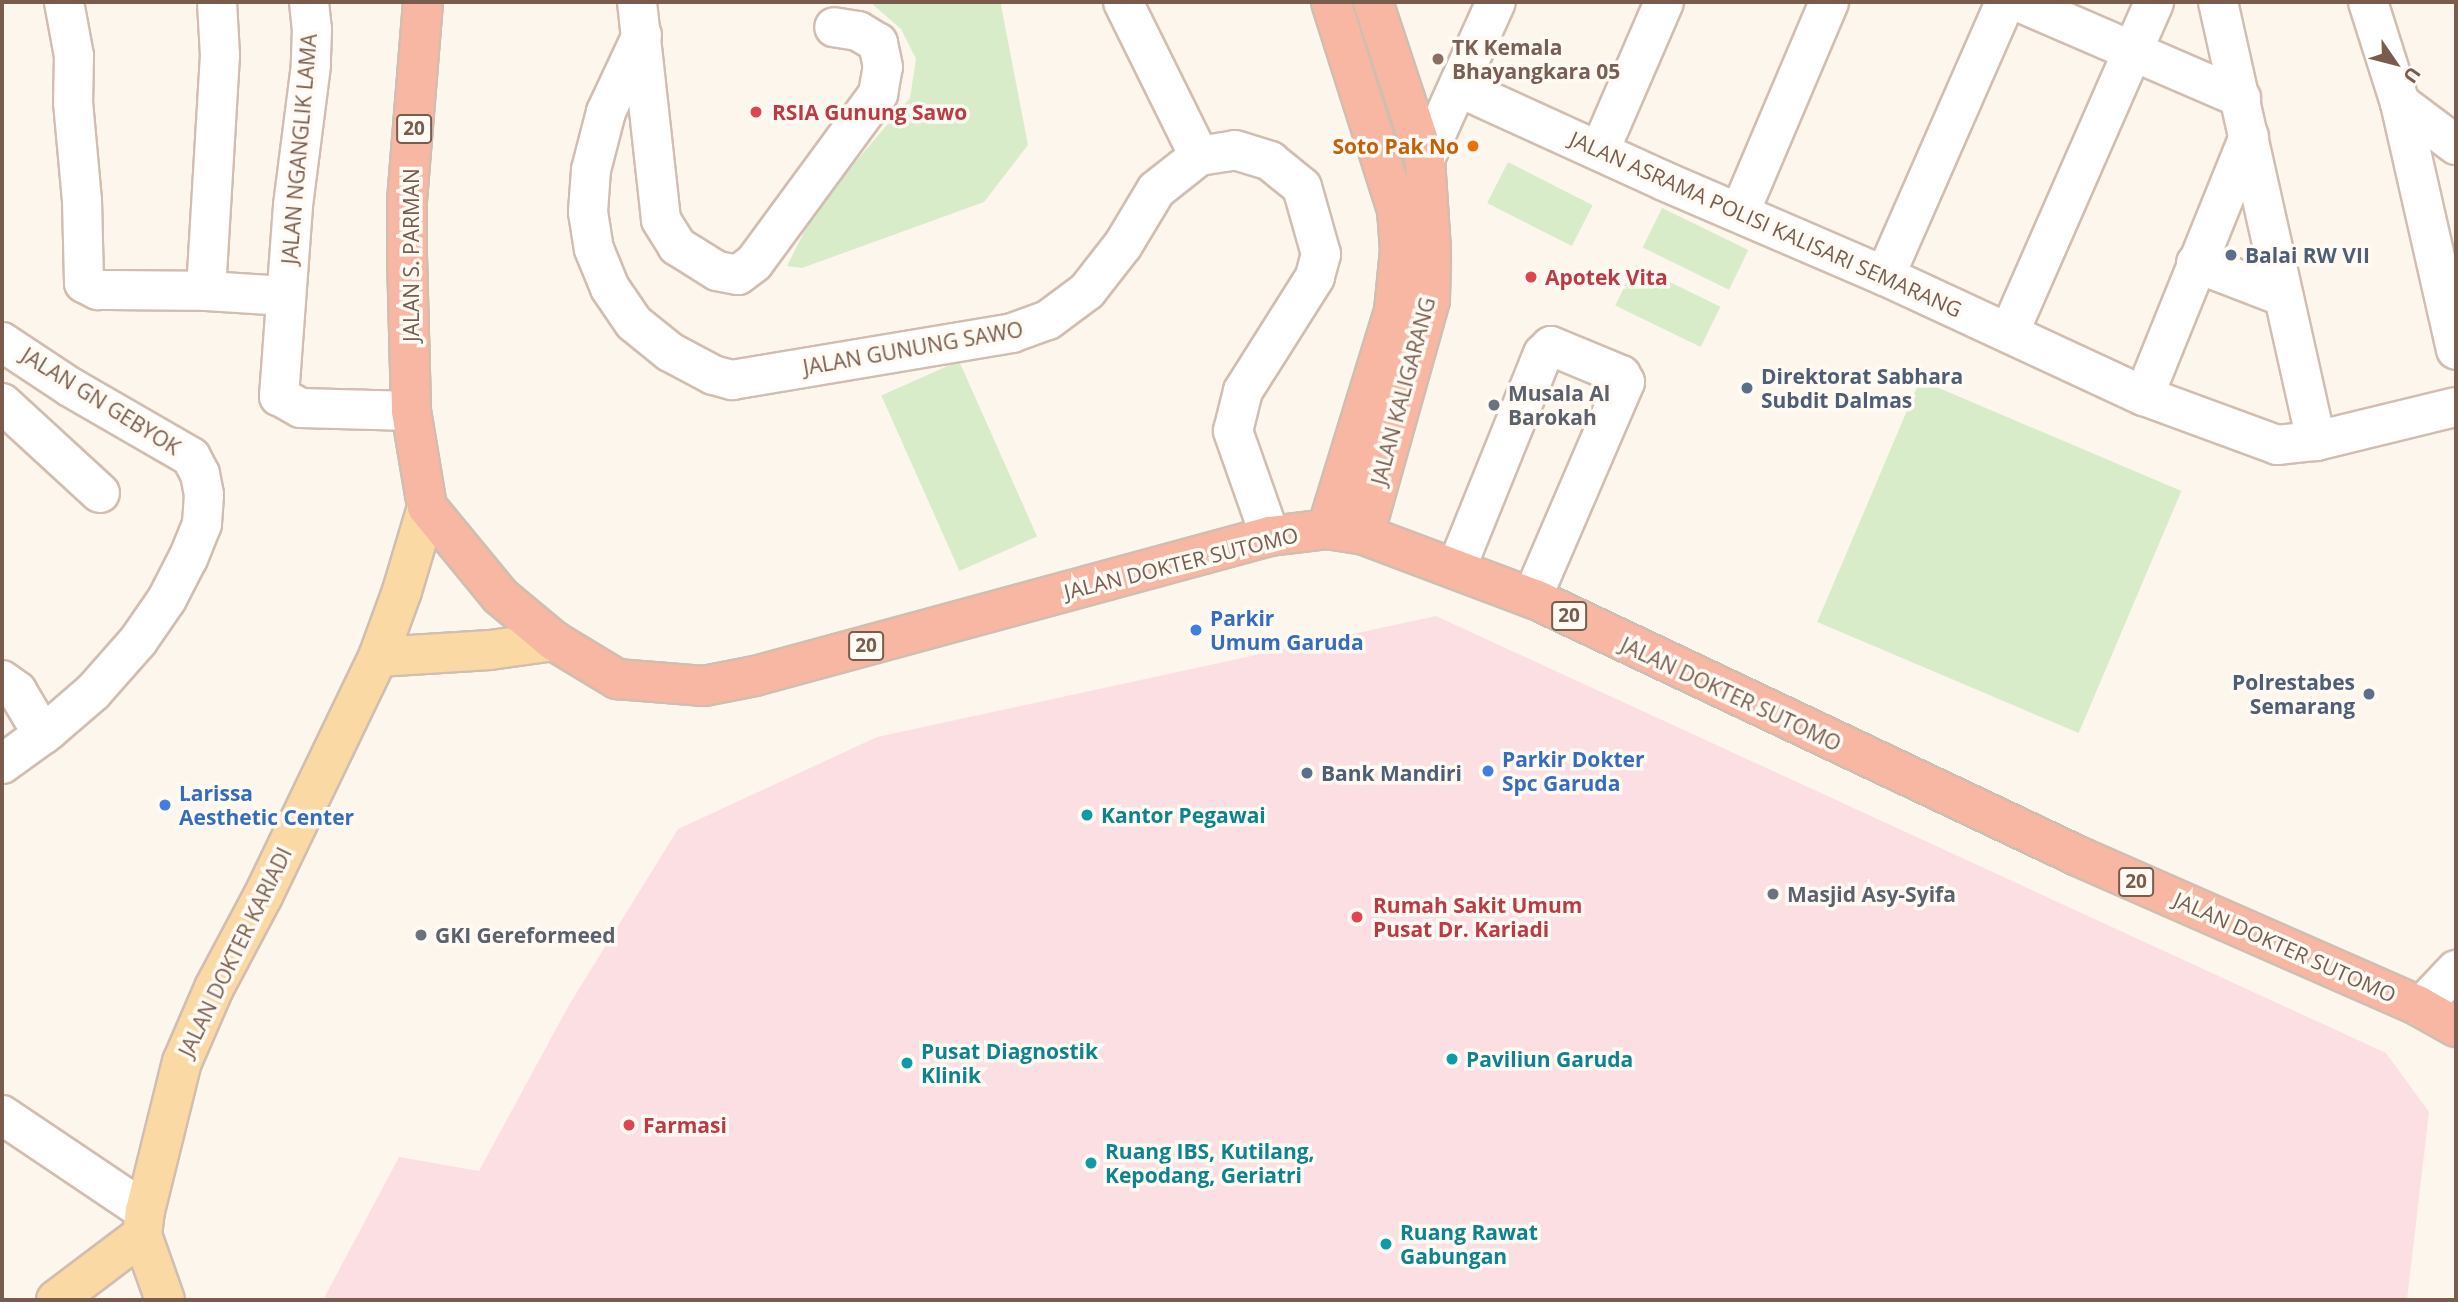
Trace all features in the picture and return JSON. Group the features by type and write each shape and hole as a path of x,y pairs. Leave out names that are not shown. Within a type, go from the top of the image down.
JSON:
{"highway":[{"name":"JALAN S. PARMAN","path":"423,2 408,201 411,411 427,507"},
{"name":"JALAN KALIGARANG","path":"1327,529 1394,312 1400,250 1397,210 1331,2"},
{"name":"JALAN KALIGARANG","path":"1364,535 1430,300 1431,250 1425,159 1373,2"},
{"name":"JALAN DOKTER SUTOMO","path":"427,507 500,596 554,641 617,679 704,686 755,676 1270,536 1327,529 1364,535 1532,598 2080,857 2420,1007 2456,1031"}],"main road":[{"name":"JALAN DOKTER KARIADI","path":"143,1223 181,1062 378,657 402,591 427,507"},
{"path":"378,657 490,650 554,641"},
{"path":"56,1300 143,1223 165,1300"}],"street":[{"path":"64,2 74,56 84,283 98,290 206,291 286,296"},
{"path":"206,291 220,55 217,2"},
{"name":"JALAN NGANGLIK LAMA","path":"309,2 312,29 311,65 293,206 279,396 300,408 411,411"},
{"path":"1123,2 1199,156"},
{"path":"1425,159 1496,2"},
{"path":"1600,150 1664,2"},
{"path":"1740,212 1829,2"},
{"path":"1885,276 2005,2"},
{"path":"2019,2 2241,98"},
{"path":"2009,333 2154,2"},
{"path":"2218,2 2316,441"},
{"path":"2368,2 2400,103 2456,350"},
{"name":"JALAN GUNUNG SAWO","path":"640,19 606,112 591,170 588,212 594,248 610,288 634,323 670,352 713,375 733,380 1012,333 1048,320 1087,291 1123,245 1156,190 1199,156 1235,150 1270,161 1302,187 1321,254 1315,277 1243,391 1233,431 1270,536"},
{"name":"JALAN GUNUNG SAWO","path":"640,19 661,220 677,246 717,271 737,275 754,263 878,94 883,67 878,43 859,31 834,27"},
{"name":"JALAN ASRAMA POLISI KALISARI SEMARANG","path":"1458,87 1664,181 1885,276 2144,396 2277,445 2316,441 2456,407"},
{"path":"2400,103 2456,145"},
{"path":"2144,396 2249,136"},
{"path":"2196,262 2284,297"},
{"name":"JALAN GN GEBYOK","path":"2,342 70,387 191,457 200,474 204,495 202,524 167,599 138,641 93,692 43,735 2,764"},
{"path":"1456,569 1543,354 1551,346 1621,375 1625,382 1532,598"},
{"path":"2,403 100,493"},
{"path":"2,681 17,691 43,735"},
{"path":"2420,1007 2456,970"},
{"path":"2,1115 143,1223"}],"shaded area":[{"name":"Rumah Sakit Umum Pusat Dr. Kariadi","path":"1436,616 2386,1053 2429,1112 2407,1300 323,1300 399,1157 479,1171 569,1005 678,829 877,737"}],"green space":[{"path":"870,2 1006,2 1001,5 1028,145 984,202 802,268 787,266 816,208 910,98 916,59 901,29"},
{"path":"1508,162 1593,205 1572,246 1487,203"},
{"path":"1662,208 1748,250 1729,290 1643,248"},
{"path":"1635,265 1720,307 1701,347 1615,305"},
{"path":"959,361 1037,536 959,571 881,396"},
{"path":"1920,380 2181,491 2079,733 1817,622"}],"place":[{"name":"TK Kemala Bhayangkara 05","path":"1438,59"},
{"name":"RSIA Gunung Sawo","path":"756,112"},
{"name":"Soto Pak No","path":"1473,146"},
{"name":"Balai RW VII","path":"2231,255"},
{"name":"Apotek Vita","path":"1531,277"},
{"name":"Direktorat Sabhara Subdit Dalmas","path":"1747,388"},
{"name":"Musala Al Barokah","path":"1494,405"},
{"name":"Parkir Umum Garuda","path":"1196,630"},
{"name":"Polrestabes Semarang","path":"2369,694"},
{"name":"Parkir Dokter Spc Garuda","path":"1488,771"},
{"name":"Bank Mandiri","path":"1307,773"},
{"name":"Larissa Aesthetic Center","path":"165,805"},
{"name":"Kantor Pegawai","path":"1087,815"},
{"name":"Masjid Asy-Syifa","path":"1773,894"},
{"name":"Rumah Sakit Umum Pusat Dr. Kariadi","path":"1357,917"},
{"name":"GKI Gereformeed","path":"421,935"},
{"name":"Paviliun Garuda","path":"1452,1059"},
{"name":"Pusat Diagnostik Klinik","path":"907,1063"},
{"name":"Farmasi","path":"629,1125"},
{"name":"Ruang IBS, Kutilang, Kepodang, Geriatri","path":"1091,1163"},
{"name":"Ruang Rawat Gabungan","path":"1386,1244"}]}
